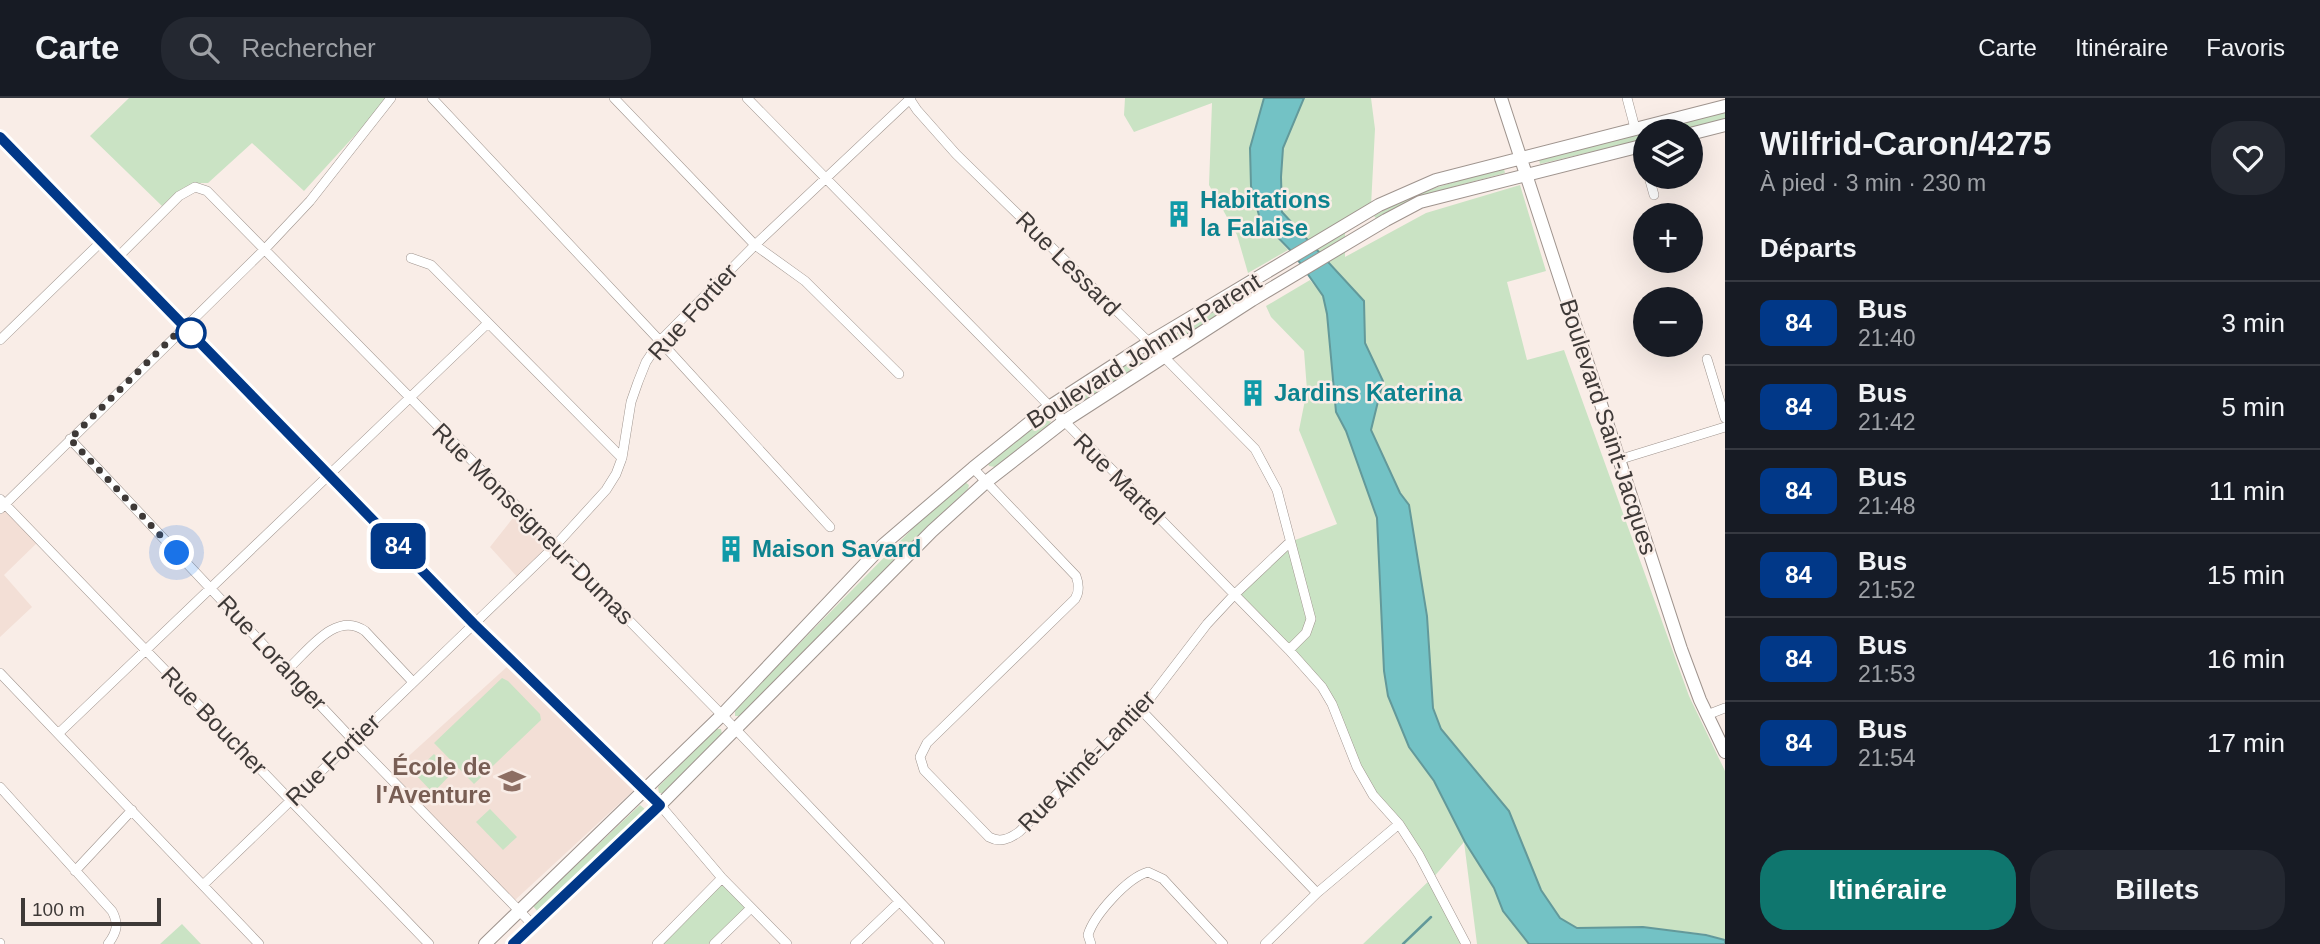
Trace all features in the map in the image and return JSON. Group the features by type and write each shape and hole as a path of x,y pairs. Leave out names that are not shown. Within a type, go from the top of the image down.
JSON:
{"street":[{"path":"2,504 264,250 310,201 391,98"},
{"path":"432,98 830,527"},
{"path":"614,98 755,244 806,281 899,374"},
{"name":"Rue Martel","path":"747,98 1289,650 1327,695 1357,766 1373,795 1399,824 1466,944"},
{"name":"Rue Fortier","path":"203,885 555,546 606,490 622,458 635,392 646,362 660,341 755,244 910,98"},
{"name":"Rue Lessard","path":"910,98 917,110 956,154 1255,449 1277,490 1311,619 1306,634 1289,650"},
{"name":"Boulevard Saint-Jacques","path":"1501,98 1690,675 1725,752"},
{"path":"1627,98 1633,120"},
{"name":"Boulevard Johnny-Parent","path":"1667,119 1723,103"},
{"path":"1703,131 1725,125"},
{"name":"Boulevard Johnny-Parent","path":"485,944 722,716 883,545 1049,407 1148,343 1379,205 1436,180 1633,129"},
{"path":"0,137 474,624 660,805 722,878 787,944"},
{"name":"Boulevard Johnny-Parent","path":"513,944 660,805 932,531 986,482 1063,422 1252,300 1420,202 1633,148"},
{"name":"Rue Monseigneur-Dumas","path":"118,257 179,196 195,187 207,191 736,730 940,944"},
{"path":"1652,189 1654,195"},
{"path":"0,340 102,241"},
{"path":"411,258 431,265 622,458"},
{"path":"58,733 488,323"},
{"path":"1707,359 1725,418"},
{"path":"1618,460 1725,427"},
{"name":"Rue Loranger","path":"70,439 533,925"},
{"name":"Rue Aimé-Lantier","path":"973,468 1076,576 1079,590 1075,599 927,743 920,757 924,770 995,841 1004,840 1019,832 1141,710 1207,624 1290,542"},
{"name":"Rue Boucher","path":"2,504 429,944"},
{"path":"288,669 327,632 337,626 357,625 413,682"},
{"path":"0,673 260,944"},
{"path":"1707,715 1725,708"},
{"path":"1141,710 1317,893"},
{"path":"0,788 112,911 116,918 115,934 108,944"},
{"path":"75,871 132,810"},
{"path":"1265,944 1317,893 1399,824"},
{"path":"1091,944 1088,935 1094,920 1131,880 1148,873 1163,879 1223,944"},
{"path":"657,944 722,878"},
{"path":"855,944 899,902"},
{"path":"714,944 751,908"}],"shaded area":[{"path":"5,504 40,540 4,575 32,607 0,637 0,509"},
{"path":"520,509 555,546 519,579 490,547"},
{"name":"École de l'Aventure","path":"509,665 634,790 514,901 390,773"}],"green space":[{"path":"129,98 387,100 304,191 252,143 208,183 182,188 162,206 90,136"},
{"path":"1125,98 1264,98 1250,148 1260,219 1288,250 1248,273 1237,235 1209,185 1212,103 1134,132 1124,115"},
{"path":"1304,98 1371,98 1375,129 1371,206 1345,222 1345,257 1426,213 1520,185 1546,271 1507,282 1527,360 1564,350 1689,696 1725,771 1725,940 1706,934 1643,927 1577,928 1560,918 1541,890 1509,811 1441,729 1433,708 1427,616 1409,505 1400,493 1371,430 1383,381 1365,343 1364,301 1282,212 1283,148"},
{"path":"1725,112 1725,120 1703,125 1703,119 1696,119"},
{"path":"1633,135 1633,142 1540,164 1539,159"},
{"path":"1504,169 1505,173 1430,193 1377,219 1374,216 1422,193"},
{"path":"1310,280 1323,296 1327,315 1336,412 1346,431 1377,518 1384,671 1409,747 1434,781 1465,842 1494,888 1503,911 1529,944 1477,944 1464,842 1432,879 1462,944 1363,944 1432,878 1373,795 1332,704 1234,595 1290,542 1337,524 1299,430 1307,390 1304,351 1271,317 1266,306"},
{"path":"1239,297 1241,301 1172,345 1167,344 1168,339"},
{"path":"1140,355 1145,355 1145,362 1068,411 1064,409 1064,404"},
{"path":"1044,418 1051,421 1049,425 995,467 989,466 988,463"},
{"path":"965,482 969,485 968,489 740,716 735,716 735,709 916,525"},
{"path":"502,678 540,714 541,720 474,784 434,743"},
{"path":"716,729 721,729 722,734 664,793 659,793 658,787"},
{"path":"434,754 452,773 433,793 414,773"},
{"path":"640,805 646,810 538,912 533,906"},
{"path":"490,809 517,837 503,850 476,822"},
{"path":"722,878 751,908 714,944 657,944"},
{"path":"182,924 201,944 160,944"}],"water":[{"path":"1264,98 1304,98 1283,148 1282,212 1364,301 1365,343 1383,381 1371,430 1400,493 1409,505 1427,616 1433,708 1441,729 1509,811 1541,890 1560,918 1577,928 1643,927 1706,935 1725,940 1725,944 1529,944 1503,911 1494,888 1465,842 1434,781 1409,747 1388,696 1384,671 1377,518 1346,431 1336,412 1323,296 1293,253 1260,219 1251,186 1250,148"}],"waterway":[{"path":"1403,944 1431,917"}],"bus line":[{"name":"84","path":"0,137 474,624 660,805 513,944"}],"place":[{"name":"Habitations la Falaise","path":"1179,214"},
{"name":"Jardins Katerina","path":"1253,393"},
{"name":"Maison Savard","path":"731,549"},
{"name":"École de l'Aventure","path":"512,781"}],"route":[{"path":"177,553 70,439 184,326 191,333"}]}
